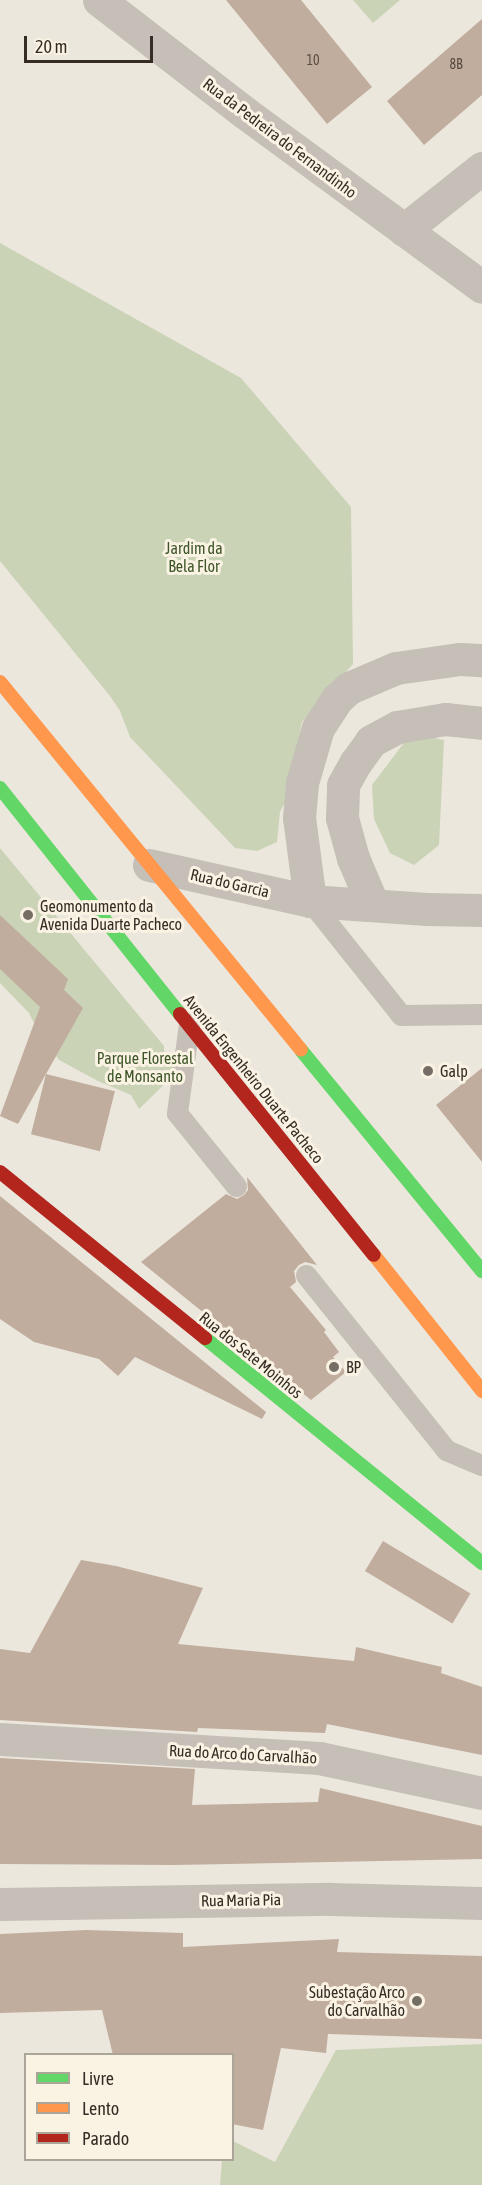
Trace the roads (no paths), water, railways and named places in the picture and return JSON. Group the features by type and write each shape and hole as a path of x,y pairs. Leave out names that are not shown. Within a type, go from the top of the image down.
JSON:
{"main road":[{"path":"0,682 482,1271"},
{"name":"Avenida Engenheiro Duarte Pacheco","path":"0,788 482,1391"},
{"name":"Rua dos Sete Moinhos","path":"0,1172 482,1563"}],"street":[{"name":"Rua da Pedreira do Fernandinho","path":"99,0 482,287"},
{"path":"404,230 482,168"},
{"path":"310,901 299,818 302,783 318,728 337,699 348,687 396,668 460,659 482,660"},
{"path":"373,905 353,858 342,818 343,785 356,762 371,741 397,727 445,719 482,723"},
{"name":"Rua do Garcia","path":"149,865 310,901 482,910"},
{"name":"Rua do Arco do Carvalhão","path":"0,1739 319,1758 482,1794"},
{"name":"Rua Maria Pia","path":"0,1904 331,1899 482,1903"}],"lane":[{"path":"310,901 402,1015 482,1014"},
{"path":"189,1024 177,1113 236,1186"},
{"path":"306,1275 446,1450 482,1465"}],"place":[{"name":"Geomonumento da Avenida Duarte Pacheco","path":"28,915"},
{"name":"Galp","path":"428,1071"},
{"name":"BP","path":"334,1367"},
{"name":"Subestação Arco do Carvalhão","path":"417,2001"}],"park label":[{"name":"Jardim da Bela Flor","path":"194,557"},
{"name":"Parque Florestal de Monsanto","path":"145,1067"}]}
